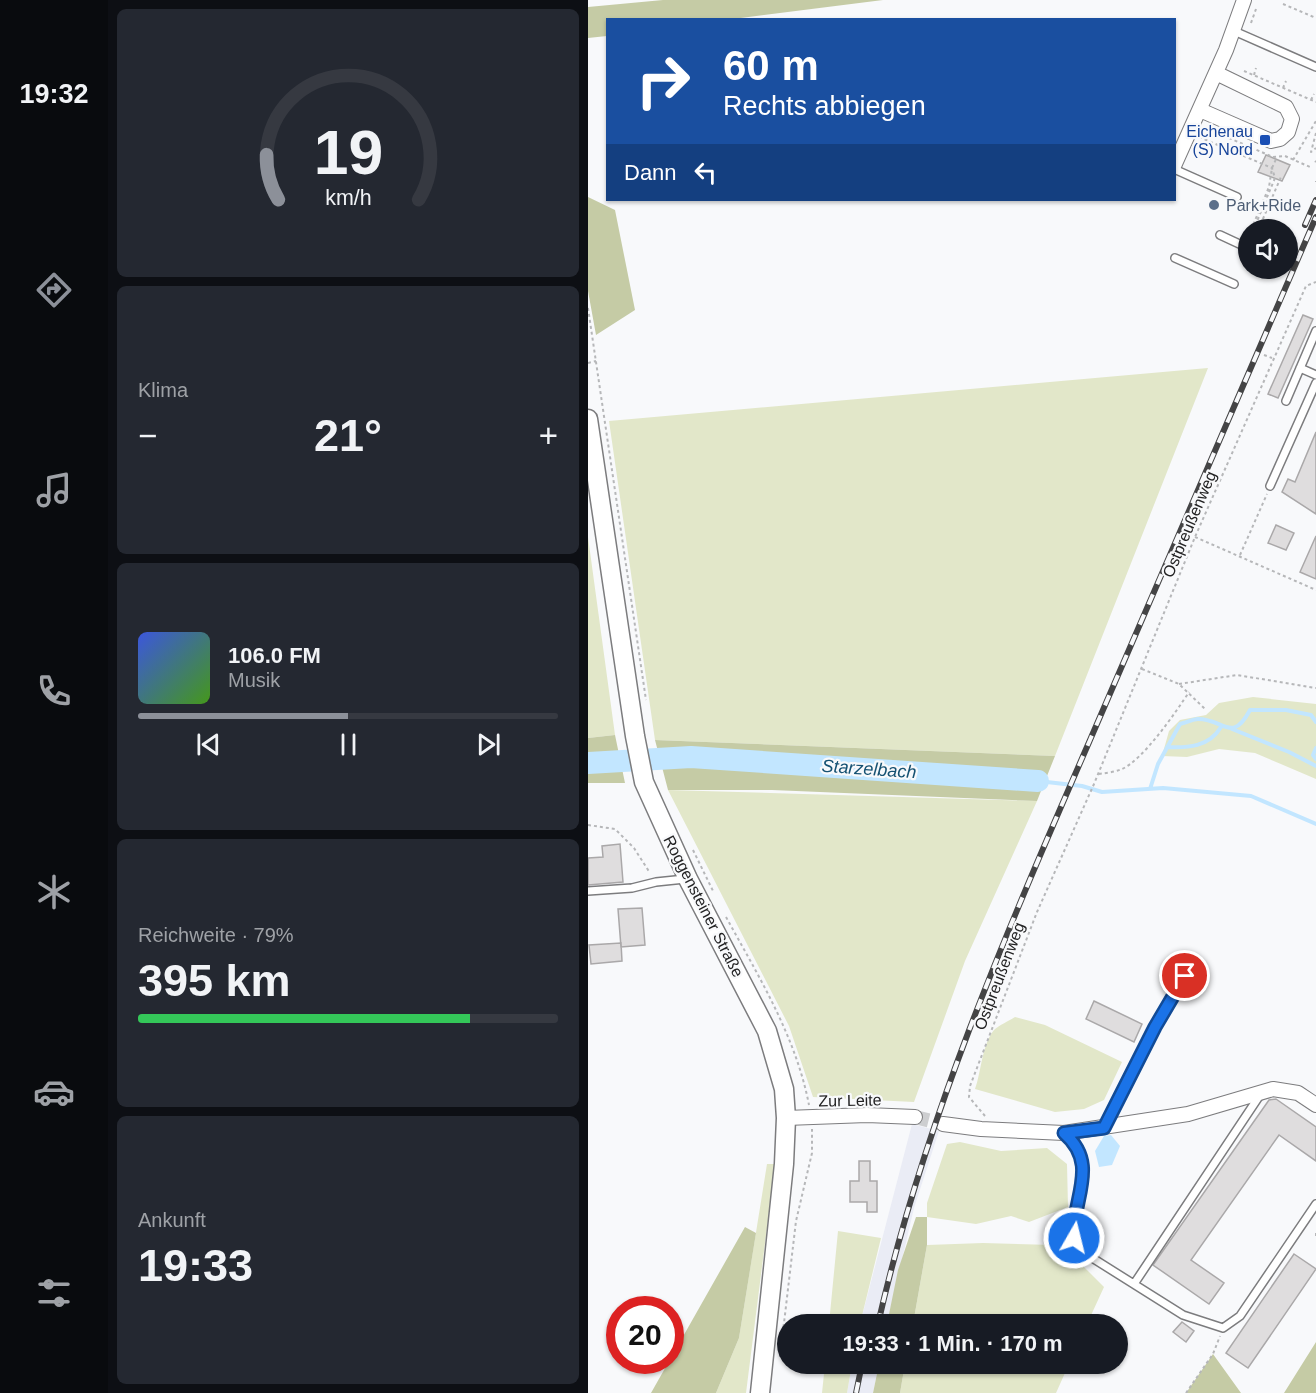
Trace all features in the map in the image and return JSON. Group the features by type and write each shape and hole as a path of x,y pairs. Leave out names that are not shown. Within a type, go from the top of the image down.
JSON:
{"street":[{"path":"1176,164 1234,31 1244,0"},
{"path":"1200,110 1265,140 1278,140 1288,132 1292,119 1286,106 1216,73"},
{"name":"Roggensteiner Straße","path":"588,419 634,736 644,782 688,879 767,1030 784,1089 786,1118 782,1187 760,1393"},
{"path":"943,1124 981,1129 1064,1133 1188,1114 1263,1090 1273,1089 1298,1093 1316,1105"},
{"name":"Zur Leite","path":"786,1118 867,1115 915,1117"}],"lane":[{"path":"1234,31 1316,67"},
{"path":"1176,169 1237,197"},
{"path":"1220,235 1238,243"},
{"path":"1175,258 1234,284"},
{"path":"1286,401 1316,331"},
{"path":"1300,368 1316,375"},
{"path":"1270,486 1316,383"},
{"path":"588,891 632,888 656,882 688,879"},
{"path":"1104,1128 1155,1027 1185,976"},
{"path":"1134,1284 1263,1090"},
{"path":"1064,1133 1075,1143 1081,1161 1083,1179 1073,1225 1074,1238 1086,1254 1184,1315 1223,1328 1240,1316 1316,1204"}],"path":[{"path":"1283,4 1316,18"},
{"path":"1255,75 1256,68"},
{"path":"1238,69 1316,102"},
{"path":"1285,89 1286,81"},
{"path":"1311,100 1314,94"},
{"path":"1293,160 1316,121"},
{"path":"1190,132 1272,168 1275,178 1255,226 1259,228 1281,177"},
{"path":"1316,133 1311,152 1316,148"},
{"path":"1241,144 1277,157 1285,156 1310,167"},
{"path":"1256,219 1269,187 1272,168 1277,157"},
{"name":"Ostpreußenweg","path":"981,1129 987,1118 969,1097 970,1086 1037,912 1099,774 1195,537 1306,286 1316,282"},
{"path":"588,308 646,703"},
{"path":"1264,355 1274,359"},
{"path":"588,363 596,361"},
{"path":"1240,556 1270,486"},
{"path":"1195,537 1316,590"},
{"path":"1142,669 1179,684 1205,709"},
{"path":"1179,684 1237,675 1316,688"},
{"path":"1099,774 1122,769 1138,758 1171,720 1189,693"},
{"path":"588,825 615,829 634,848 656,882"},
{"path":"785,1314 796,1221 812,1153 812,1117"},
{"path":"1186,1393 1213,1354 1223,1328"}],"shaded area":[{"path":"912,1124 939,1131 914,1208 889,1314 863,1314"},
{"path":"850,1374 877,1374 873,1393 847,1393"}],"green space":[{"path":"663,0 883,0 741,18 606,18 606,36 588,38 588,7"},
{"path":"588,197 615,210 635,310 596,335 588,291"},
{"path":"1208,368 1055,756 655,740 609,421"},
{"path":"588,537 615,735 588,738"},
{"path":"1253,697 1316,704 1316,779 1255,753 1219,749 1187,757 1162,756 1169,731 1180,720 1206,715 1219,703"},
{"path":"615,735 625,783 588,783 588,738"},
{"path":"655,740 1055,756 1037,801 772,790 668,790"},
{"path":"668,790 1037,801 965,961 914,1102 813,1097 789,1026"},
{"path":"1015,1017 1045,1025 1122,1062 1104,1100 1084,1109 1055,1112 975,1089 990,1036 996,1028"},
{"path":"960,1142 1001,1151 1047,1148 1067,1164 1068,1207 1029,1222 1011,1216 976,1224 927,1217 927,1203 947,1144"},
{"path":"767,1164 775,1164 746,1393 716,1393 739,1338"},
{"path":"916,1217 927,1217 927,1245 915,1314 889,1314 898,1270"},
{"path":"745,1227 756,1233 739,1338 716,1393 651,1393 662,1374 684,1374 684,1335"},
{"path":"838,1231 881,1238 862,1314 830,1314"},
{"path":"983,1243 1054,1245 1075,1258 1104,1287 1092,1314 915,1314 927,1245"},
{"path":"1316,1342 1316,1393 1284,1393"},
{"path":"1213,1354 1241,1393 1186,1393"},
{"path":"824,1374 850,1374 847,1393 822,1393"},
{"path":"877,1374 903,1374 900,1393 873,1393"},
{"path":"903,1374 1065,1374 1056,1393 900,1393"}],"water":[{"path":"1111,1135 1120,1146 1112,1165 1099,1167 1095,1151 1104,1136"}],"building":[{"path":"1266,155 1290,165 1282,181 1258,172"},
{"path":"1303,315 1313,319 1278,398 1268,394"},
{"path":"1316,432 1316,514 1282,492 1288,479 1295,482"},
{"path":"1276,525 1294,533 1286,550 1268,543"},
{"path":"1316,536 1316,579 1300,572"},
{"path":"620,844 623,882 588,885 588,858 603,857 602,846"},
{"path":"642,908 645,945 621,947 618,909"},
{"path":"621,943 622,961 591,964 589,945"},
{"path":"1094,1001 1142,1024 1134,1042 1086,1019"},
{"path":"1276,1099 1316,1127 1316,1161 1279,1135 1191,1260 1224,1283 1209,1304 1153,1265 1269,1100"},
{"path":"859,1161 870,1161 870,1181 877,1181 877,1212 867,1212 867,1202 850,1202 850,1181 859,1181"},
{"path":"1294,1254 1316,1269 1248,1368 1226,1353"},
{"path":"1182,1322 1194,1331 1186,1342 1173,1332"}],"waterway":[{"name":"Starzelbach","path":"1150,789 1158,764 1180,724 1198,719 1232,728 1238,726 1250,710 1286,710 1311,715 1316,722"},
{"name":"Starzelbach","path":"1167,747 1197,745 1210,739 1221,727"},
{"name":"Starzelbach","path":"1232,729 1289,752 1316,766"},
{"name":"Starzelbach","path":"1316,748 1313,755 1316,759"},
{"name":"Starzelbach","path":"588,763 691,757 1038,781"},
{"name":"Starzelbach","path":"1038,781 1082,786 1102,792 1163,788 1251,796 1316,824"}],"tunnel":[{"path":"915,1117 943,1124"}],"railway":[{"path":"1305,225 1316,200"},
{"path":"880,1314 919,1174 970,1027 1059,812 1316,217"},
{"path":"856,1393 860,1374"}],"place":[{"name":"Eichenau (S) Nord","path":"1265,140"},
{"name":"Park+Ride","path":"1214,205"}],"route":[{"path":"1074,1238 1073,1225 1083,1179 1081,1161 1075,1143 1064,1133 1104,1128 1155,1027 1185,976"}]}
